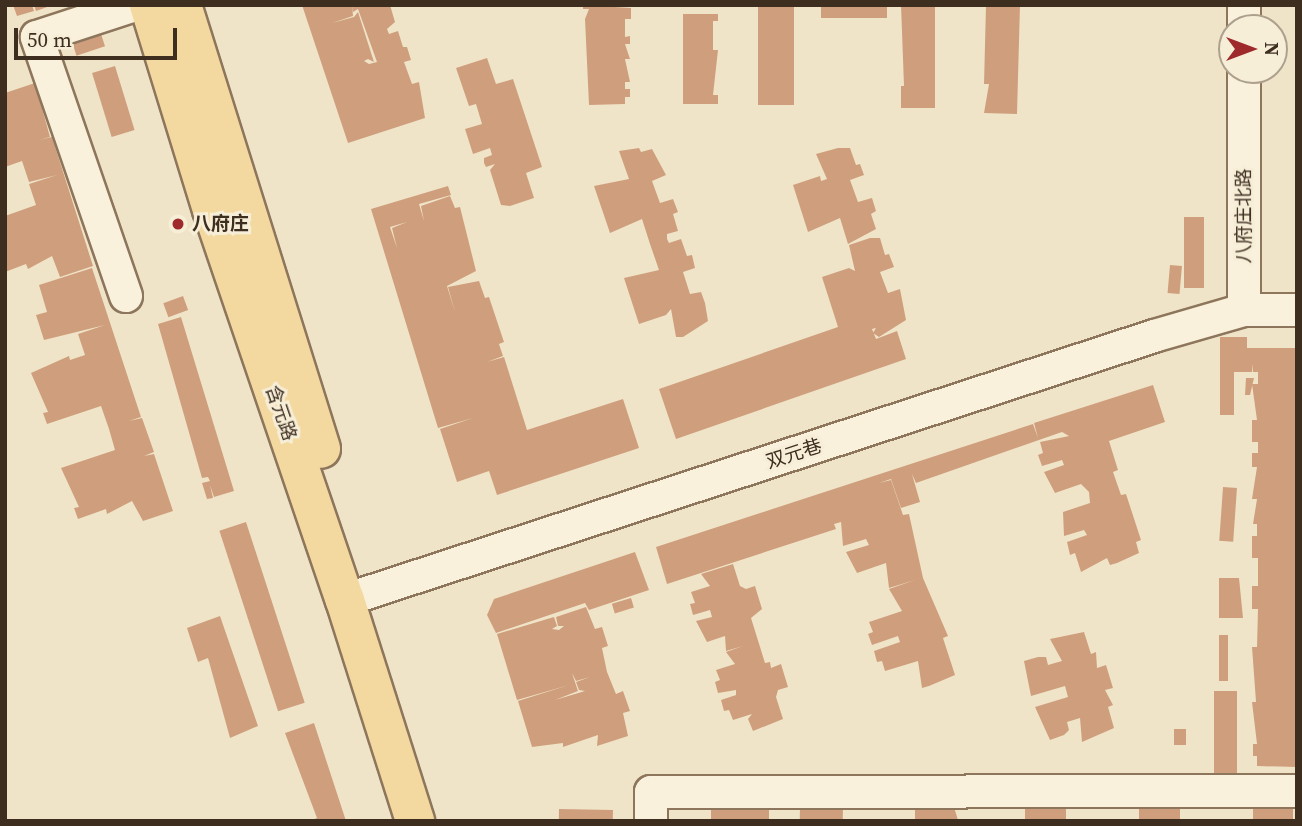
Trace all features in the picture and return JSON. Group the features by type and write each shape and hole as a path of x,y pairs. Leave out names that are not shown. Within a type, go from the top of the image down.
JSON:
{"main road":[{"name":"含元路","path":"149,5 212,210 439,821"},
{"name":"含元路","path":"182,5 356,597 415,821"}],"street":[{"path":"126,296 37,37 135,5"},
{"name":"八府庄北路","path":"1244,84 1244,310"},
{"path":"1244,310 1297,310"},
{"name":"双元巷","path":"356,597 1244,310"},
{"path":"651,821 651,792 1297,791"}],"building":[{"path":"13,5 32,5 34,11 17,16"},
{"path":"34,5 50,5 50,6 36,11"},
{"path":"302,5 352,5 390,5 395,22 387,29 389,34 398,31 403,47 407,47 411,60 404,62 412,84 419,82 425,118 348,143","holes":["352,5 353,12 358,9 377,62 369,64 364,61 368,59 374,62 358,12 354,17 332,23 353,16"]},
{"path":"583,5 631,8 631,19 625,19 625,37 630,36 630,44 625,44 630,59 625,59 630,82 625,82 625,89 630,89 630,97 625,97 625,104 589,105 585,19 589,9 583,9"},
{"path":"758,5 794,5 794,105 758,105"},
{"path":"821,5 887,5 887,18 821,18"},
{"path":"901,5 935,5 935,108 901,108 901,86 904,86"},
{"path":"986,5 1020,5 1017,114 984,113 989,84 984,84"},
{"path":"683,14 718,14 718,21 713,21 713,50 718,50 713,95 718,95 718,104 683,104"},
{"path":"101,34 105,46 76,56 72,43"},
{"path":"487,58 496,84 513,79 542,167 526,173 534,198 510,206 501,205 490,170 495,164 486,167 484,163 484,158 492,155 490,148 473,154 465,129 482,124 476,104 469,106 456,68"},
{"path":"115,66 135,130 112,137 92,73"},
{"path":"35,83 50,137 39,140 52,137 93,266 60,277 52,256 28,269 26,264 5,272 5,216 36,205 29,184 57,175 29,182 22,161 5,167 5,93"},
{"path":"639,148 641,152 652,149 666,175 652,181 660,203 673,199 678,212 673,214 678,231 667,234 667,239 669,243 681,239 687,256 692,255 695,268 683,272 690,294 701,292 705,303 708,321 683,337 676,337 671,309 666,315 639,324 624,278 659,270 642,219 610,233 594,186 629,179 619,151"},
{"path":"850,148 856,165 860,164 864,175 850,180 858,202 872,198 876,211 871,214 876,229 848,244 840,218 808,232 793,185 820,176 821,181 827,179 816,154"},
{"path":"448,186 451,195 419,204 424,221 421,206 450,196 455,208 460,207 476,271 447,286 455,312 448,287 479,281 485,298 489,297 504,342 499,344 503,356 487,362 504,357 527,430 623,399 639,448 497,495 489,471 457,482 440,429 473,418 438,428 371,209","holes":["407,222 392,228 397,248 390,227"]},
{"path":"1184,217 1204,217 1204,288 1184,288"},
{"path":"870,238 880,238 885,255 889,254 894,267 880,272 888,293 900,289 906,320 879,337 874,334 876,339 897,331 906,359 676,439 659,389 838,327 822,277 849,268 855,271 849,245"},
{"path":"1170,265 1182,266 1180,294 1168,293"},
{"path":"92,268 141,417 129,421 142,418 154,452 144,456 154,454 173,511 143,521 132,501 107,514 106,509 78,519 74,508 79,507 61,468 115,450 109,429 101,406 47,424 43,413 48,412 31,373 69,356 70,360 85,355 78,334 105,325 44,340 36,315 47,312 39,285"},
{"path":"183,296 188,310 168,317 163,303"},
{"path":"181,317 234,491 214,497 210,485 213,498 207,499 202,483 210,481 208,477 202,478 158,324"},
{"path":"1220,337 1247,337 1247,348 1296,348 1297,767 1257,766 1257,756 1253,756 1253,744 1257,744 1252,702 1256,702 1252,647 1257,647 1258,609 1252,609 1252,586 1258,586 1258,558 1252,558 1252,536 1257,536 1257,524 1253,524 1257,499 1252,499 1257,467 1252,467 1252,453 1258,453 1258,442 1252,442 1252,420 1257,420 1252,384 1258,384 1258,372 1253,372 1253,364 1252,372 1234,372 1234,415 1220,415"},
{"path":"1246,378 1254,378 1250,395 1245,395"},
{"path":"1153,385 1165,422 1109,441 1118,470 1113,472 1121,495 1126,494 1141,540 1136,542 1139,553 1117,563 1110,565 1107,558 1081,572 1075,553 1070,555 1067,542 1087,535 1084,530 1064,536 1063,512 1090,503 1089,492 1081,484 1055,493 1044,472 1064,465 1062,460 1042,466 1038,455 1043,453 1040,442 1069,436 1062,432 916,483 912,474 920,502 901,508 891,479 879,483 891,480 903,515 909,514 923,578 948,636 943,638 955,675 929,686 922,688 918,661 885,671 882,661 877,662 874,651 900,642 898,636 872,645 868,634 873,632 869,622 902,611 889,589 915,580 889,588 886,563 857,573 846,552 869,545 866,539 843,546 841,522 834,524 836,529 667,584 656,547 1033,424 1038,438 1034,423"},
{"path":"1223,487 1237,488 1233,542 1219,541"},
{"path":"246,522 305,703 278,711 219,531"},
{"path":"635,552 649,590 589,610 585,603 496,633 487,615 494,599"},
{"path":"733,564 740,586 746,589 755,586 762,609 751,618 765,663 770,662 771,668 781,664 788,687 778,690 776,697 783,719 753,731 748,719 752,714 733,720 729,710 724,711 721,700 736,695 736,690 718,693 715,682 720,680 716,670 735,664 726,652 743,646 726,651 725,636 707,642 696,621 712,617 710,610 693,615 690,604 695,603 691,592 710,586 701,574"},
{"path":"1219,578 1239,578 1243,618 1219,618"},
{"path":"631,598 634,608 615,613 612,604"},
{"path":"586,607 595,629 602,627 608,646 602,648 607,672 616,694 623,691 630,711 623,713 628,736 597,746 598,735 563,747 563,743 532,747 518,701 569,685 517,700 497,634 554,617 557,626 552,629 559,630 564,626 558,626 556,617","holes":["572,673 576,681 590,677 576,682 579,690 585,691 555,700 578,691"]},
{"path":"220,616 258,726 230,738 208,658 198,662 187,628"},
{"path":"1084,632 1091,654 1096,652 1097,668 1106,665 1113,688 1105,690 1113,705 1108,707 1114,728 1082,742 1080,718 1067,722 1069,730 1050,740 1035,707 1068,697 1065,686 1031,696 1024,661 1046,657 1048,665 1062,661 1050,639"},
{"path":"1219,635 1228,635 1228,681 1219,681"},
{"path":"1214,691 1237,691 1237,780 1214,780"},
{"path":"314,723 346,821 310,821 317,818 285,733"},
{"path":"1174,729 1186,729 1186,745 1174,745"},
{"path":"1253,802 1293,802 1293,821 1253,821"},
{"path":"711,803 769,803 769,821 711,821"},
{"path":"1139,803 1180,803 1180,821 1139,821"},
{"path":"915,804 953,804 958,820 915,821"},
{"path":"1025,804 1066,804 1066,821 1025,821"},
{"path":"800,805 843,806 843,821 800,821"},
{"path":"559,809 613,810 613,821 559,821"}],"place":[{"name":"八府庄","path":"178,224"}]}
